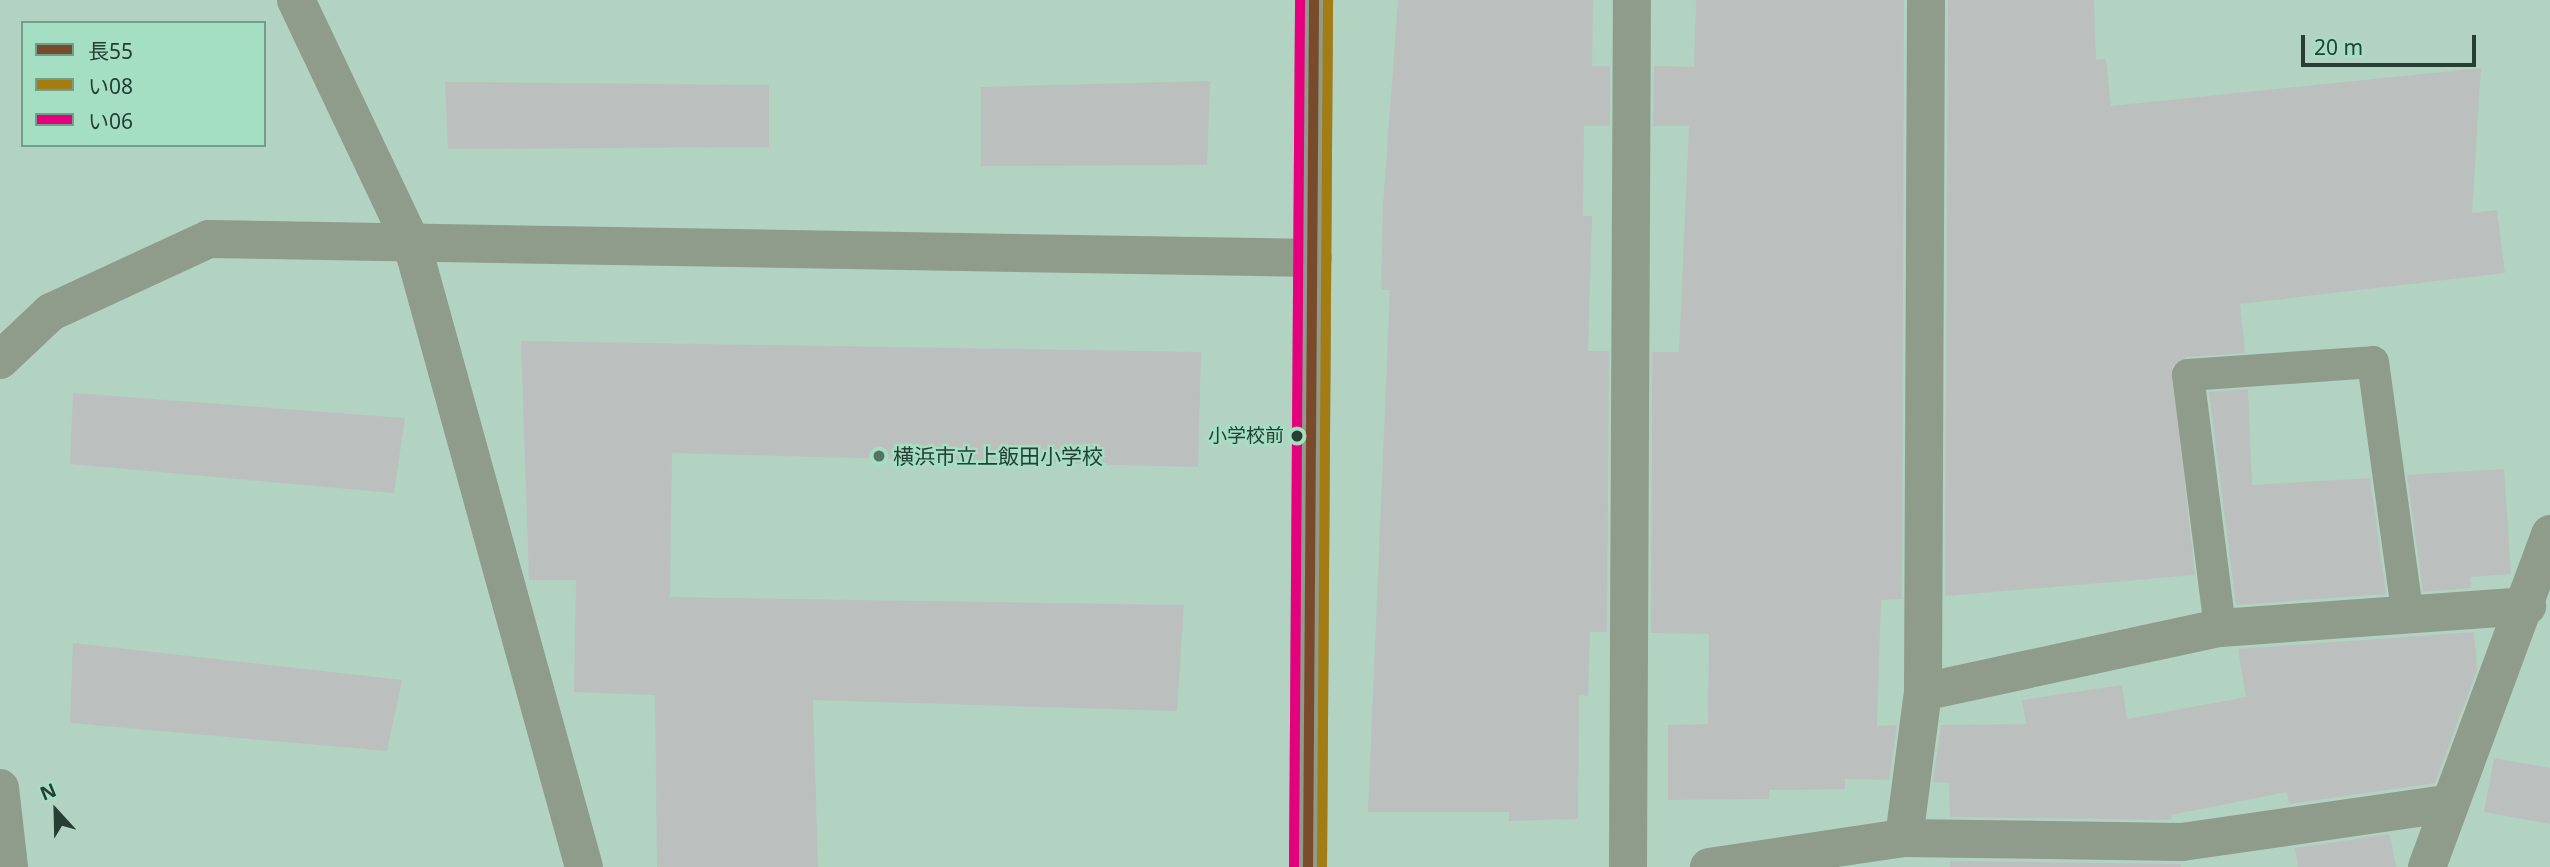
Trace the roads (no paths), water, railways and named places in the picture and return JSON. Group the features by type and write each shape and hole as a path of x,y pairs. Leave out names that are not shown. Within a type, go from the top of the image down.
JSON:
{"street":[{"path":"296,0 412,244 584,867"},
{"path":"1308,867 1314,0"},
{"path":"1628,867 1632,0"},
{"path":"1904,838 1923,692 1926,0"},
{"path":"0,360 51,312 209,239 1313,258"},
{"path":"2427,867 2445,804 2527,606 2550,534"},
{"path":"1923,692 2221,628 2407,611 2527,606"},
{"path":"0,788 9,867"},
{"path":"1709,867 1904,838 2182,842 2445,804"}],"lane":[{"path":"2221,628 2188,375 2373,362 2407,611"}],"place":[{"name":"小学校前","path":"1297,436"},
{"name":"横浜市立上飯田小学校","path":"879,456"}]}
